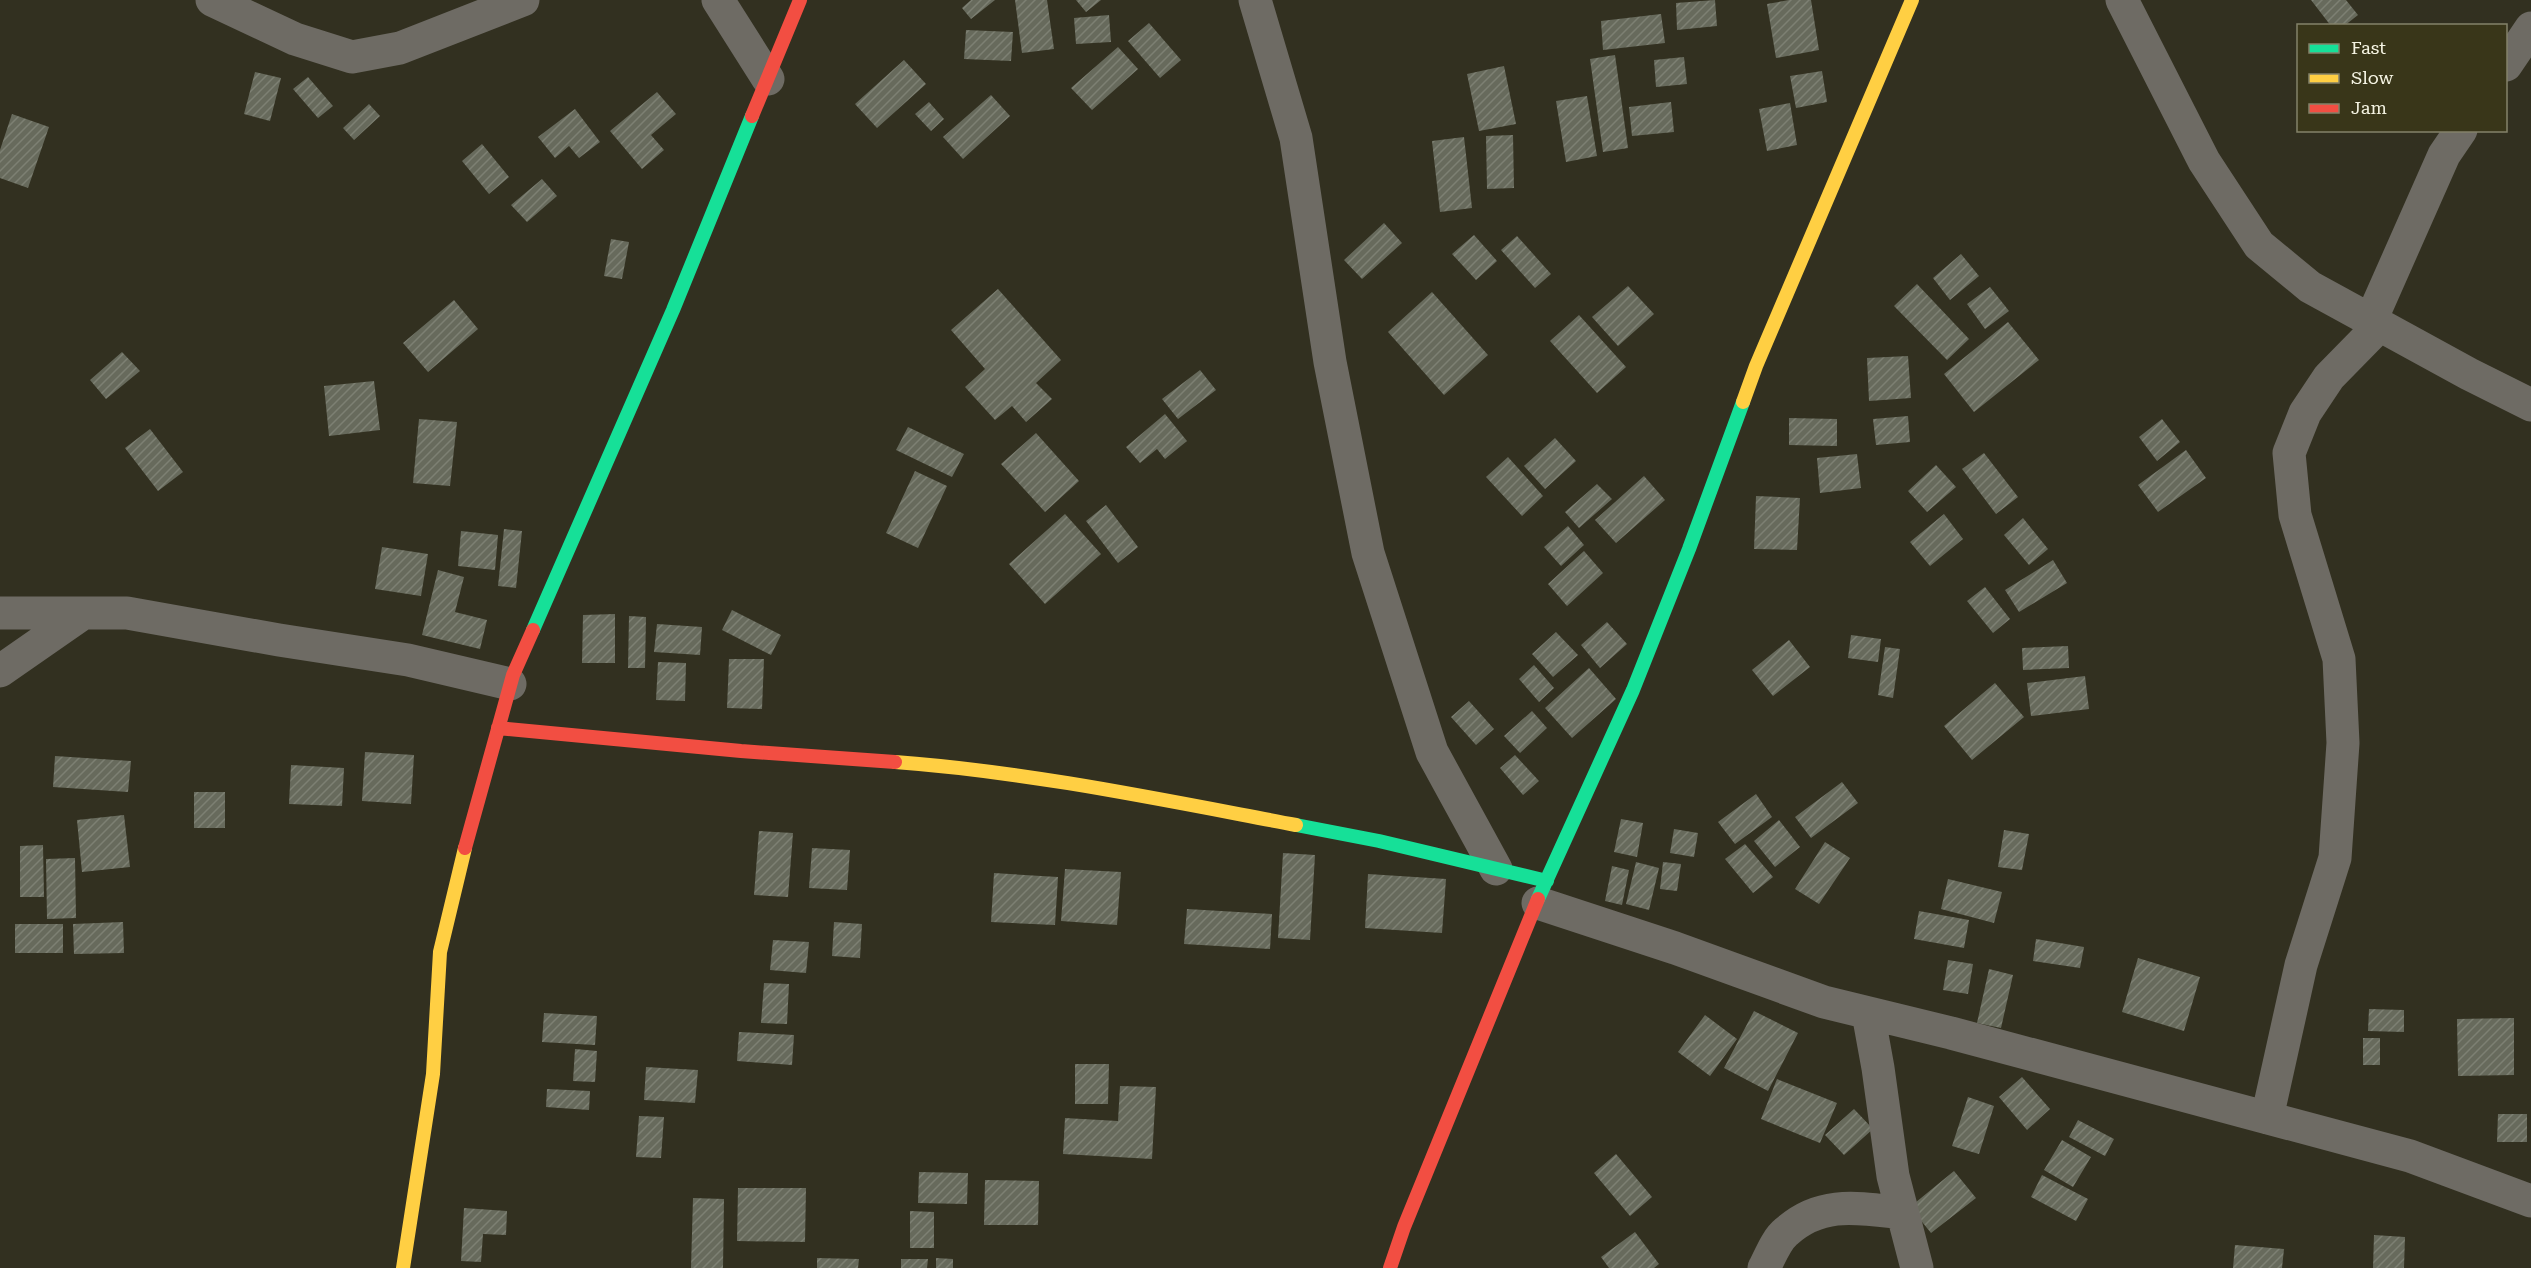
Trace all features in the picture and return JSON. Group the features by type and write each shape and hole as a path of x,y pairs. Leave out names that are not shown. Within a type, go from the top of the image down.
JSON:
{"street":[{"path":"212,0 295,39 351,57 400,48 523,0"},
{"path":"717,0 768,79"},
{"path":"403,1268 433,1074 440,952 473,816 510,684 673,310 800,0"},
{"path":"1255,0 1296,138 1330,362 1368,553 1432,752 1496,869"},
{"path":"1390,1268 1439,1139 1542,892 1633,690 1689,549 1756,366 1912,0"},
{"path":"2122,0 2204,161 2259,245 2310,287 2531,405"},
{"path":"2507,62 2531,28"},
{"path":"2267,1118 2301,965 2335,858 2343,743 2339,659 2295,515 2289,453 2305,413 2329,377 2376,323 2444,155 2460,132"},
{"path":"0,613 127,614 408,660 510,684"},
{"path":"0,671 82,614"},
{"path":"498,728 741,751 936,765 1122,792 1379,841 1496,869 1542,892 1675,948 1824,1002 2410,1156 2531,1201"},
{"path":"1868,1013 1893,1176 1917,1268"},
{"path":"1764,1268 1784,1233 1817,1211 1855,1208 1902,1214"}],"building":[{"path":"971,0 995,0 971,19 962,8"},
{"path":"1015,0 1047,0 1054,49 1022,53"},
{"path":"1076,0 1101,0 1086,12"},
{"path":"1715,0 1717,26 1677,30 1676,3"},
{"path":"1789,0 1811,0 1819,50 1776,58 1767,4"},
{"path":"2311,0 2346,0 2358,15 2347,24 2329,24"},
{"path":"1661,14 1665,43 1603,50 1601,21"},
{"path":"1109,15 1111,42 1076,44 1074,18"},
{"path":"1149,23 1181,60 1160,78 1128,41"},
{"path":"966,30 1013,32 1011,61 964,59"},
{"path":"1118,47 1138,69 1092,110 1071,88"},
{"path":"1615,55 1628,148 1603,152 1590,59"},
{"path":"1684,57 1687,84 1656,87 1654,60"},
{"path":"904,60 926,84 877,128 855,104"},
{"path":"1504,66 1516,124 1479,131 1467,74"},
{"path":"1822,71 1827,102 1796,108 1790,76"},
{"path":"255,72 281,78 270,121 244,114"},
{"path":"308,77 333,106 318,118 293,89"},
{"path":"657,92 676,114 651,135 664,150 642,169 610,131"},
{"path":"991,95 1010,116 963,159 943,137"},
{"path":"1587,96 1597,156 1566,162 1556,101"},
{"path":"929,102 944,119 931,131 915,114"},
{"path":"1671,102 1674,132 1632,136 1629,107"},
{"path":"1790,103 1797,145 1767,151 1759,109"},
{"path":"369,104 380,116 354,140 343,128"},
{"path":"575,109 600,142 579,158 569,146 555,158 538,137"},
{"path":"12,114 49,127 28,188 0,178 0,150"},
{"path":"1513,135 1514,188 1487,189 1486,136"},
{"path":"1464,137 1472,208 1440,212 1432,141"},
{"path":"482,144 509,177 489,194 462,161"},
{"path":"542,179 557,196 527,222 511,205"},
{"path":"1384,223 1402,243 1362,279 1344,260"},
{"path":"1474,235 1497,261 1476,280 1452,254"},
{"path":"1517,236 1551,274 1535,288 1501,250"},
{"path":"611,239 629,242 622,279 604,276"},
{"path":"1961,254 1979,276 1950,300 1933,278"},
{"path":"1917,284 1969,339 1947,360 1894,306"},
{"path":"1628,286 1654,314 1618,346 1592,317"},
{"path":"1990,287 2009,311 1985,329 1967,304"},
{"path":"998,289 1061,360 1036,383 1052,399 1026,422 1012,406 995,420 965,387 985,369 951,330"},
{"path":"1432,292 1488,355 1444,395 1388,332"},
{"path":"454,300 478,329 428,372 403,343"},
{"path":"1579,315 1626,367 1597,393 1550,341"},
{"path":"2008,322 2039,360 1974,412 1944,374"},
{"path":"122,352 140,371 106,399 90,380"},
{"path":"1908,356 1911,398 1869,401 1867,358"},
{"path":"1200,370 1216,390 1178,419 1162,399"},
{"path":"374,381 380,430 329,436 324,386"},
{"path":"1165,414 1187,441 1165,459 1157,449 1140,463 1126,447"},
{"path":"1908,416 1910,442 1876,445 1873,419"},
{"path":"1789,418 1837,419 1837,446 1789,445"},
{"path":"419,419 457,422 450,486 413,483"},
{"path":"2162,419 2180,442 2157,461 2139,437"},
{"path":"908,427 964,454 952,477 896,450"},
{"path":"150,429 183,472 158,491 125,448"},
{"path":"1036,433 1079,481 1045,512 1001,464"},
{"path":"1555,438 1576,461 1545,489 1524,466"},
{"path":"2186,450 2206,478 2158,512 2138,485"},
{"path":"1984,453 2018,497 1996,514 1962,469"},
{"path":"1857,454 1861,488 1820,493 1817,458"},
{"path":"1508,457 1543,496 1522,516 1486,477"},
{"path":"1936,465 1956,487 1927,512 1908,491"},
{"path":"915,471 947,486 918,548 886,533"},
{"path":"1644,476 1665,500 1616,543 1595,520"},
{"path":"1597,484 1612,499 1579,528 1565,512"},
{"path":"1756,496 1800,498 1797,550 1754,549"},
{"path":"1106,505 1138,547 1118,563 1086,521"},
{"path":"1065,514 1101,554 1045,604 1009,564"},
{"path":"1944,514 1963,539 1930,566 1910,542"},
{"path":"2023,518 2048,549 2029,565 2004,535"},
{"path":"1568,526 1584,545 1561,566 1544,547"},
{"path":"504,529 522,531 516,588 498,586"},
{"path":"461,531 498,535 495,570 458,566"},
{"path":"382,547 428,554 421,596 375,589"},
{"path":"1584,551 1603,573 1567,606 1548,584"},
{"path":"2053,560 2067,583 2019,612 2005,590"},
{"path":"438,570 464,577 455,612 487,620 480,649 422,635"},
{"path":"1985,587 2010,619 1993,633 1967,601"},
{"path":"732,610 781,635 771,655 722,630"},
{"path":"615,614 615,663 582,663 583,615"},
{"path":"629,616 646,617 645,668 628,668"},
{"path":"1607,622 1627,644 1600,668 1581,645"},
{"path":"657,624 702,627 700,655 654,652"},
{"path":"1556,632 1578,655 1553,677 1532,654"},
{"path":"1851,635 1881,639 1878,662 1848,658"},
{"path":"1789,640 1810,667 1773,696 1752,670"},
{"path":"2068,646 2069,668 2023,670 2022,648"},
{"path":"1885,647 1900,649 1893,698 1878,695"},
{"path":"729,659 764,659 762,709 727,708"},
{"path":"658,662 686,663 685,701 656,700"},
{"path":"1534,665 1554,688 1539,702 1519,679"},
{"path":"1589,668 1616,699 1572,738 1545,708"},
{"path":"2085,676 2089,709 2031,716 2027,683"},
{"path":"1995,683 2024,717 1972,760 1944,726"},
{"path":"1469,701 1494,729 1476,745 1451,717"},
{"path":"1532,711 1547,728 1520,753 1504,736"},
{"path":"365,752 414,755 411,804 362,801"},
{"path":"1515,755 1539,781 1523,795 1500,768"},
{"path":"55,756 131,761 128,792 53,787"},
{"path":"291,765 344,768 342,806 289,804"},
{"path":"1842,782 1858,803 1811,838 1795,817"},
{"path":"194,792 225,792 225,828 194,828"},
{"path":"1756,794 1772,817 1735,844 1718,822"},
{"path":"124,815 130,867 82,872 77,820"},
{"path":"1621,819 1643,823 1637,857 1614,852"},
{"path":"1779,820 1800,847 1775,867 1754,841"},
{"path":"1674,829 1698,833 1694,857 1670,853"},
{"path":"2004,830 2029,834 2022,870 1998,867"},
{"path":"759,831 793,833 788,897 754,895"},
{"path":"1825,842 1850,858 1819,904 1795,889"},
{"path":"1745,844 1773,877 1753,893 1725,859"},
{"path":"43,845 44,897 20,897 20,846"},
{"path":"812,848 850,850 847,890 809,888"},
{"path":"1283,853 1315,855 1310,940 1278,938"},
{"path":"75,858 76,918 47,919 46,859"},
{"path":"1636,862 1659,868 1649,910 1626,904"},
{"path":"1663,862 1681,864 1677,891 1660,889"},
{"path":"1612,866 1629,870 1622,905 1605,901"},
{"path":"1065,869 1121,872 1117,925 1061,921"},
{"path":"994,873 1058,877 1055,925 991,922"},
{"path":"1368,874 1446,879 1442,933 1365,928"},
{"path":"1948,879 2002,892 1994,923 1941,909"},
{"path":"1187,909 1272,914 1270,949 1184,944"},
{"path":"1919,911 1969,920 1964,948 1914,939"},
{"path":"123,922 124,953 74,954 73,924"},
{"path":"834,922 862,924 860,958 832,956"},
{"path":"15,924 63,924 63,953 15,953"},
{"path":"2036,939 2084,947 2080,968 2033,961"},
{"path":"773,940 809,942 806,973 770,970"},
{"path":"2138,958 2200,977 2184,1031 2122,1012"},
{"path":"1948,960 1973,964 1968,994 1943,990"},
{"path":"1989,969 2013,975 2001,1028 1977,1023"},
{"path":"764,983 789,984 787,1024 761,1023"},
{"path":"2369,1009 2404,1010 2404,1032 2368,1031"},
{"path":"1754,1011 1798,1033 1768,1091 1724,1068"},
{"path":"544,1013 597,1016 595,1045 542,1042"},
{"path":"1705,1015 1737,1039 1710,1076 1678,1052"},
{"path":"2514,1018 2514,1075 2458,1076 2457,1019"},
{"path":"739,1032 794,1035 792,1065 737,1061"},
{"path":"2363,1038 2380,1038 2380,1065 2363,1065"},
{"path":"575,1049 597,1051 595,1082 573,1081"},
{"path":"1075,1064 1109,1064 1108,1104 1075,1104"},
{"path":"646,1067 698,1070 695,1103 644,1100"},
{"path":"2022,1077 2050,1109 2027,1130 1999,1097"},
{"path":"1777,1079 1837,1103 1820,1143 1761,1119"},
{"path":"1120,1086 1156,1087 1152,1159 1063,1154 1065,1118 1118,1121"},
{"path":"547,1089 590,1091 589,1110 546,1107"},
{"path":"1968,1097 1994,1106 1979,1154 1952,1146"},
{"path":"1854,1109 1873,1129 1844,1155 1825,1135"},
{"path":"2498,1114 2527,1114 2527,1142 2497,1142"},
{"path":"639,1116 664,1117 661,1158 636,1157"},
{"path":"2078,1120 2114,1139 2105,1156 2069,1137"},
{"path":"2062,1140 2091,1157 2073,1187 2044,1170"},
{"path":"1616,1154 1652,1197 1630,1216 1594,1173"},
{"path":"1954,1171 1976,1198 1931,1233 1910,1207"},
{"path":"919,1172 968,1173 967,1204 918,1203"},
{"path":"2042,1175 2088,1199 2076,1221 2031,1197"},
{"path":"985,1180 1039,1181 1038,1225 984,1225"},
{"path":"738,1188 806,1188 805,1242 737,1241"},
{"path":"693,1198 724,1199 723,1268 691,1268"},
{"path":"464,1208 507,1211 506,1235 483,1234 481,1262 461,1261"},
{"path":"910,1211 934,1212 934,1248 910,1248"},
{"path":"1635,1232 1659,1264 1654,1268 1609,1268 1601,1257"},
{"path":"2374,1235 2405,1237 2404,1268 2373,1268"},
{"path":"2235,1245 2284,1249 2282,1268 2233,1268"},
{"path":"817,1258 859,1259 858,1268 817,1268"},
{"path":"936,1258 953,1259 953,1268 936,1268"},
{"path":"901,1259 928,1259 927,1268 901,1268"}],"traffic: fast":[{"path":"533,630 673,310 752,116"},
{"path":"1538,899 1633,690 1689,549 1743,402"},
{"path":"1296,825 1379,841 1547,881"}],"traffic: slow":[{"path":"1743,402 1756,366 1912,0"},
{"path":"895,762 1046,780 1296,825"},
{"path":"403,1268 433,1074 440,952 465,848"}],"traffic: jam":[{"path":"752,116 800,0"},
{"path":"465,848 513,675 533,630"},
{"path":"498,728 741,751 895,762"},
{"path":"1390,1268 1404,1227 1538,899"}]}
